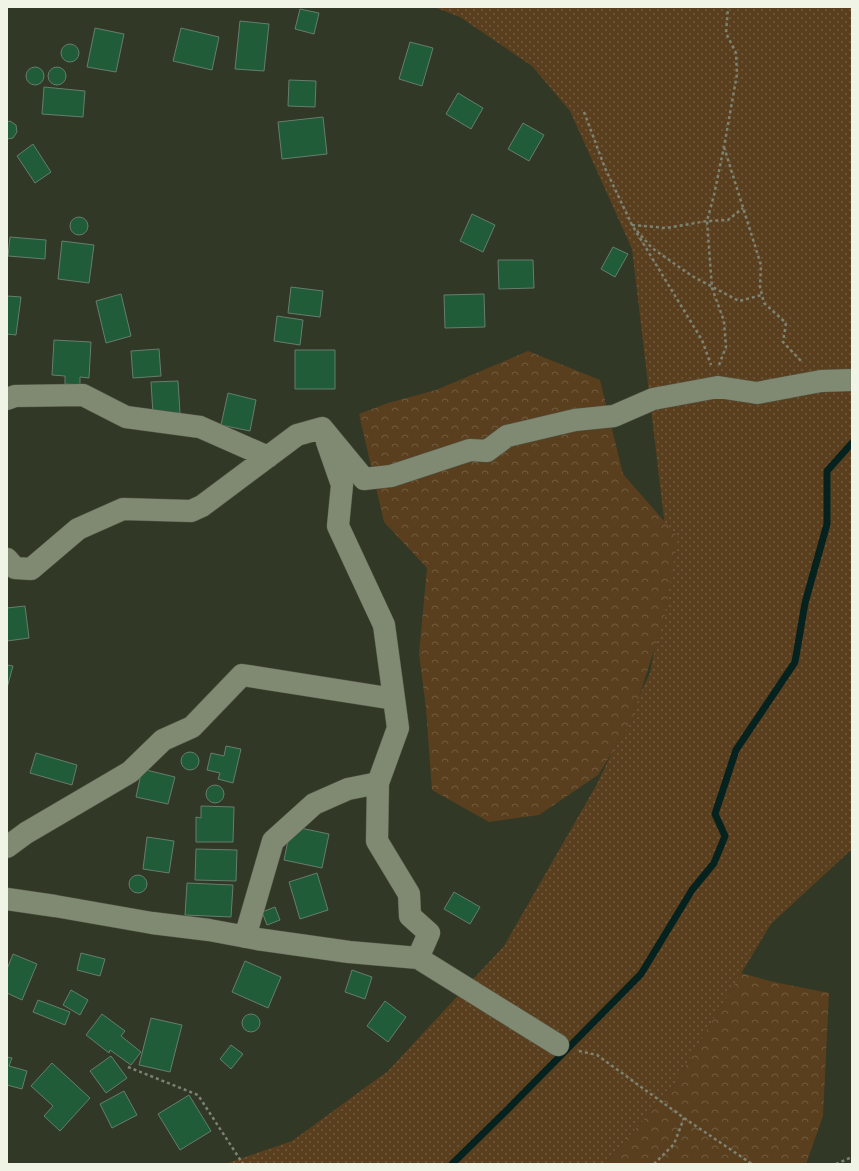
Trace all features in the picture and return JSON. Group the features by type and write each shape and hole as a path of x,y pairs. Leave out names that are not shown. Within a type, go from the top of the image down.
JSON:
{"street":[{"path":"322,428 364,479 391,476 470,450 487,451 507,436 575,420 614,416 653,398 718,387 757,393 821,382 852,380"},
{"path":"7,399 15,396 83,395 126,418 200,427 268,457"},
{"path":"7,559 15,568 31,569 78,528 123,509 191,511 202,506 297,435 322,428"},
{"path":"322,428 342,485 338,526 384,625 398,728 378,784 377,841 409,894 410,916 429,933 418,958"},
{"path":"7,847 26,834 130,772 163,740 192,727 242,675 394,699"},
{"path":"244,936 273,841 314,804 348,790 378,784"},
{"path":"7,899 152,923 209,930 349,952 418,958 558,1046"}],"path":[{"path":"718,387 719,365 726,347 724,321 712,288 707,221 724,147 737,74 736,53 726,33 728,7"},
{"path":"584,112 605,168 632,225 702,340 718,387"},
{"path":"724,147 761,265 760,287 764,303 786,323 783,342 821,382"},
{"path":"632,225 666,228 707,221 728,220 743,208"},
{"path":"632,225 652,248 712,288 739,301 762,295"},
{"path":"597,1055 684,1118 752,1164"},
{"path":"128,1067 198,1095 243,1164"},
{"path":"654,1164 674,1144 684,1118"},
{"path":"836,1164 852,1157"}],"green space":[{"path":"434,7 852,7 852,849 771,924 674,1085 605,1164 225,1164 292,1141 388,1071 504,946 597,784 650,673 670,569 632,249 570,111 532,66 460,17"},
{"path":"528,351 600,380 623,474 678,537 664,620 630,724 598,775 539,815 489,822 432,790 426,708 419,654 427,568 384,522 359,414 388,403 436,390"},
{"path":"741,973 774,982 829,993 823,1116 806,1164 605,1164 674,1085"}],"building":[{"path":"300,9 319,13 314,34 295,29"},
{"path":"240,21 269,24 264,71 235,69"},
{"path":"95,28 124,34 116,72 87,67"},
{"path":"181,28 219,37 212,70 173,61"},
{"path":"410,42 433,48 422,86 399,79"},
{"path":"70,44 76,47 79,53 76,59 70,62 64,59 61,53 64,47"},
{"path":"35,67 41,70 44,76 41,82 35,85 29,82 26,76 29,70"},
{"path":"57,67 63,70 66,76 63,82 57,85 51,82 48,76 51,70"},
{"path":"289,80 316,81 315,107 288,106"},
{"path":"44,87 85,91 83,117 42,114"},
{"path":"458,93 483,108 471,129 446,114"},
{"path":"323,117 327,154 282,159 278,122"},
{"path":"10,121 16,125 17,132 13,138 7,139 7,122"},
{"path":"523,123 544,135 529,161 508,149"},
{"path":"33,144 51,172 35,183 17,156"},
{"path":"472,214 495,225 483,252 460,241"},
{"path":"79,217 85,220 88,226 85,232 79,235 73,232 70,226 73,220"},
{"path":"10,237 46,240 45,259 8,256"},
{"path":"62,241 94,245 89,283 58,279"},
{"path":"613,247 628,254 615,277 601,269"},
{"path":"498,260 533,260 534,288 499,289"},
{"path":"291,287 323,291 320,317 288,313"},
{"path":"121,294 131,336 106,343 96,301"},
{"path":"484,294 485,327 445,328 444,295"},
{"path":"7,296 21,297 16,335 7,334"},
{"path":"277,316 303,320 300,345 274,341"},
{"path":"54,340 91,342 89,378 80,377 80,385 65,384 65,376 52,375"},
{"path":"159,349 161,376 133,378 131,351"},
{"path":"295,350 335,350 335,389 295,389"},
{"path":"178,381 180,413 153,414 151,382"},
{"path":"228,393 256,400 250,431 221,425"},
{"path":"25,606 29,638 7,641 7,608"},
{"path":"7,665 13,666 7,688"},
{"path":"226,746 241,749 233,783 218,779 220,773 207,770 211,753 224,756"},
{"path":"190,752 196,755 199,761 196,767 190,770 184,767 181,761 184,755"},
{"path":"36,753 77,765 72,785 30,773"},
{"path":"142,769 175,777 168,804 136,797"},
{"path":"215,785 221,788 224,794 221,800 215,803 209,800 206,794 209,788"},
{"path":"201,806 234,807 233,842 196,842 196,817 201,818"},
{"path":"291,826 329,834 322,868 284,860"},
{"path":"147,837 174,841 169,873 143,869"},
{"path":"196,849 237,850 236,881 195,880"},
{"path":"317,873 328,910 300,919 289,882"},
{"path":"138,875 144,878 147,884 144,890 138,893 132,890 129,884 132,878"},
{"path":"187,883 233,885 231,917 185,915"},
{"path":"454,892 480,907 470,924 444,909"},
{"path":"275,907 280,920 267,925 262,912"},
{"path":"81,953 105,959 100,976 77,970"},
{"path":"13,954 37,964 22,1000 7,993 7,969"},
{"path":"245,961 281,977 268,1008 232,992"},
{"path":"352,970 372,977 365,999 345,992"},
{"path":"71,990 88,1000 80,1015 63,1005"},
{"path":"38,1000 70,1012 65,1025 33,1012"},
{"path":"385,1001 406,1017 388,1042 367,1026"},
{"path":"102,1014 125,1031 121,1036 141,1052 131,1065 110,1050 109,1053 86,1035"},
{"path":"247,1014 255,1014 260,1019 258,1030 255,1032 247,1032 242,1027 242,1019"},
{"path":"151,1018 182,1025 170,1072 139,1065"},
{"path":"231,1045 243,1054 231,1069 220,1059"},
{"path":"111,1056 127,1078 106,1093 90,1071"},
{"path":"7,1057 12,1058 9,1066 27,1071 22,1089 7,1085"},
{"path":"52,1063 90,1098 60,1131 44,1116 53,1106 31,1086"},
{"path":"124,1091 137,1115 112,1128 100,1104"},
{"path":"189,1095 211,1131 180,1150 158,1114"}],"waterway":[{"path":"452,1164 641,974 692,890 714,863 725,836 715,814 736,750 795,662 805,603 827,524 827,471 852,443"}]}
